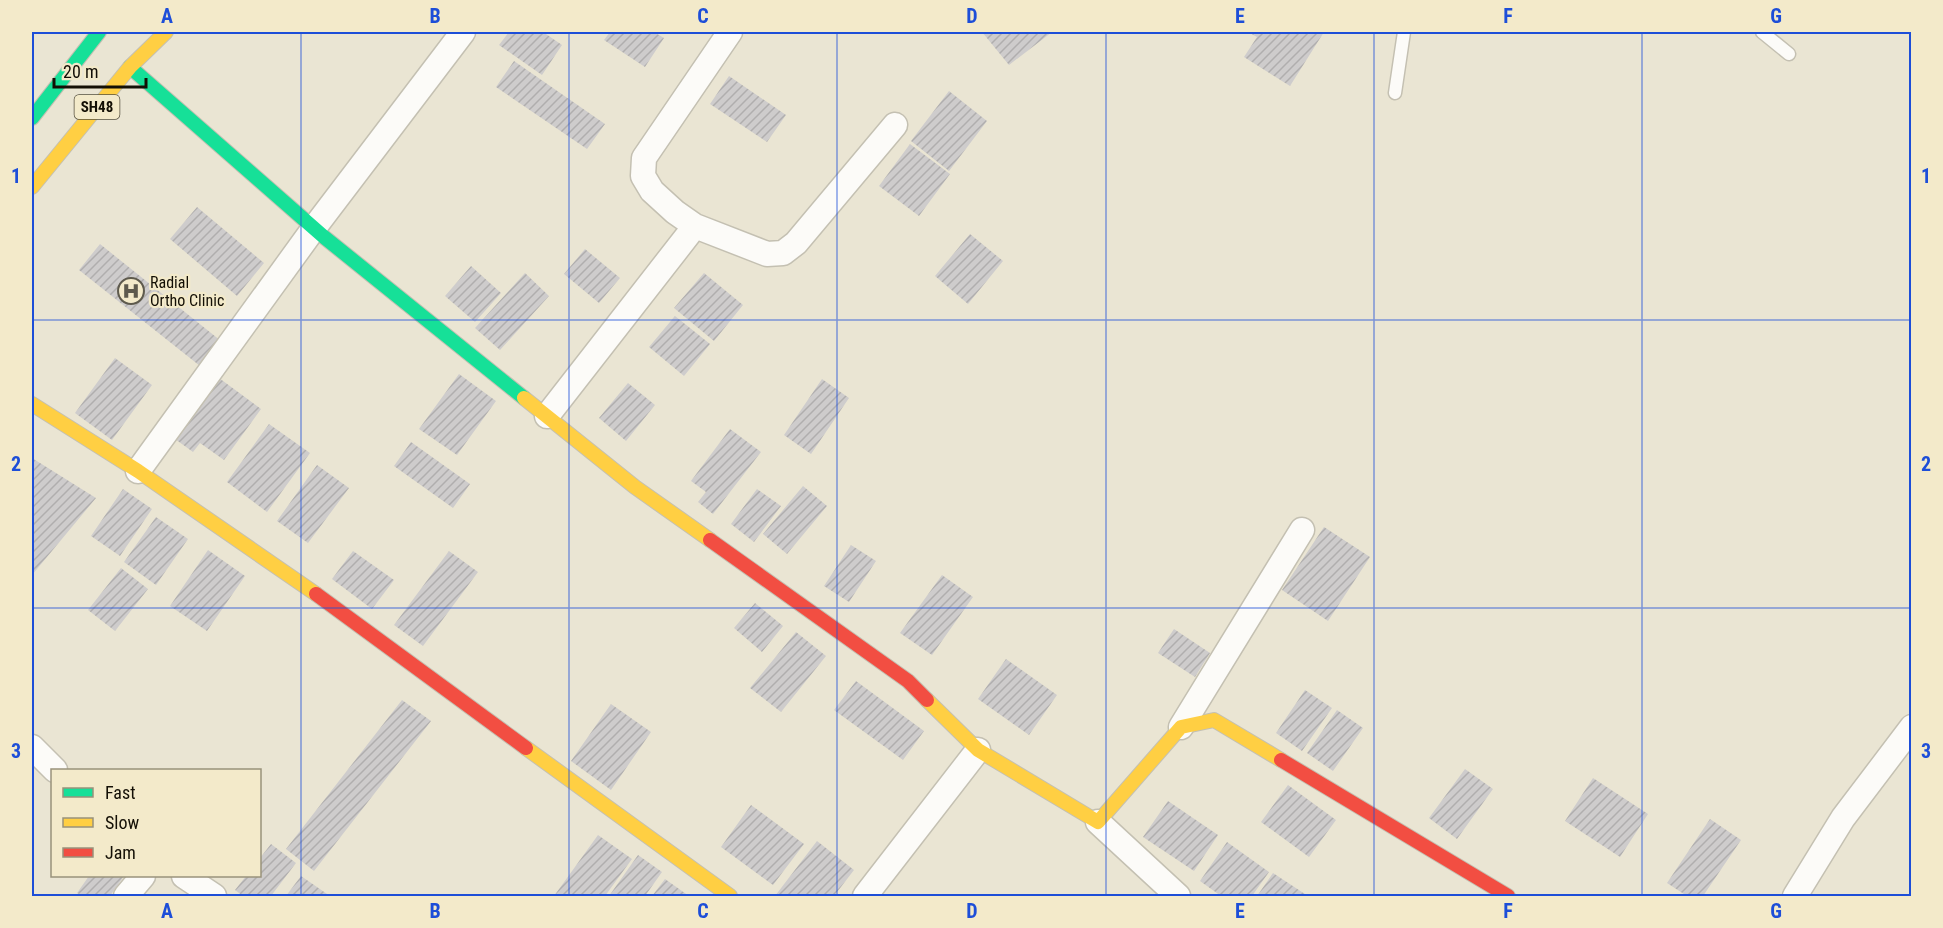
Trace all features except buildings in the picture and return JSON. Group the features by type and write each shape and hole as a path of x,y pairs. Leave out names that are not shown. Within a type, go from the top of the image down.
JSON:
{"street":[{"name":"SH48","path":"32,118 97,32"},
{"name":"SH48","path":"32,187 130,67 166,32"},
{"path":"138,471 314,228 463,32"},
{"path":"730,32 644,158 643,176 652,191 695,226 766,254 783,253 796,243 895,125"},
{"path":"130,67 314,228 635,487 908,681 978,750 1098,822 1178,897"},
{"path":"548,416 695,226"},
{"path":"32,404 138,471 324,600 730,897"},
{"path":"1098,822 1181,727 1302,530"},
{"path":"1181,727 1214,720 1508,897"},
{"path":"1795,897 1843,818 1911,727"},
{"path":"32,747 53,769"},
{"path":"865,897 978,750"},
{"path":"126,897 141,877"},
{"path":"185,877 214,897"}],"lane":[{"path":"1395,93 1404,32"},
{"path":"1762,32 1789,54"}],"traffic: fast":[{"path":"32,118 99,32"},
{"path":"130,67 324,237 524,398"}],"traffic: slow":[{"path":"32,187 130,67 166,32"},
{"path":"524,398 635,487 710,540"},
{"path":"32,404 138,471 316,594"},
{"path":"927,700 978,750 1098,822 1181,727 1214,720 1281,760"},
{"path":"526,748 730,896"}],"traffic: jam":[{"path":"710,540 908,681 927,700"},
{"path":"316,594 526,748"},
{"path":"1281,760 1508,896"}],"place":[{"name":"Radial Ortho Clinic","path":"131,291"}]}
